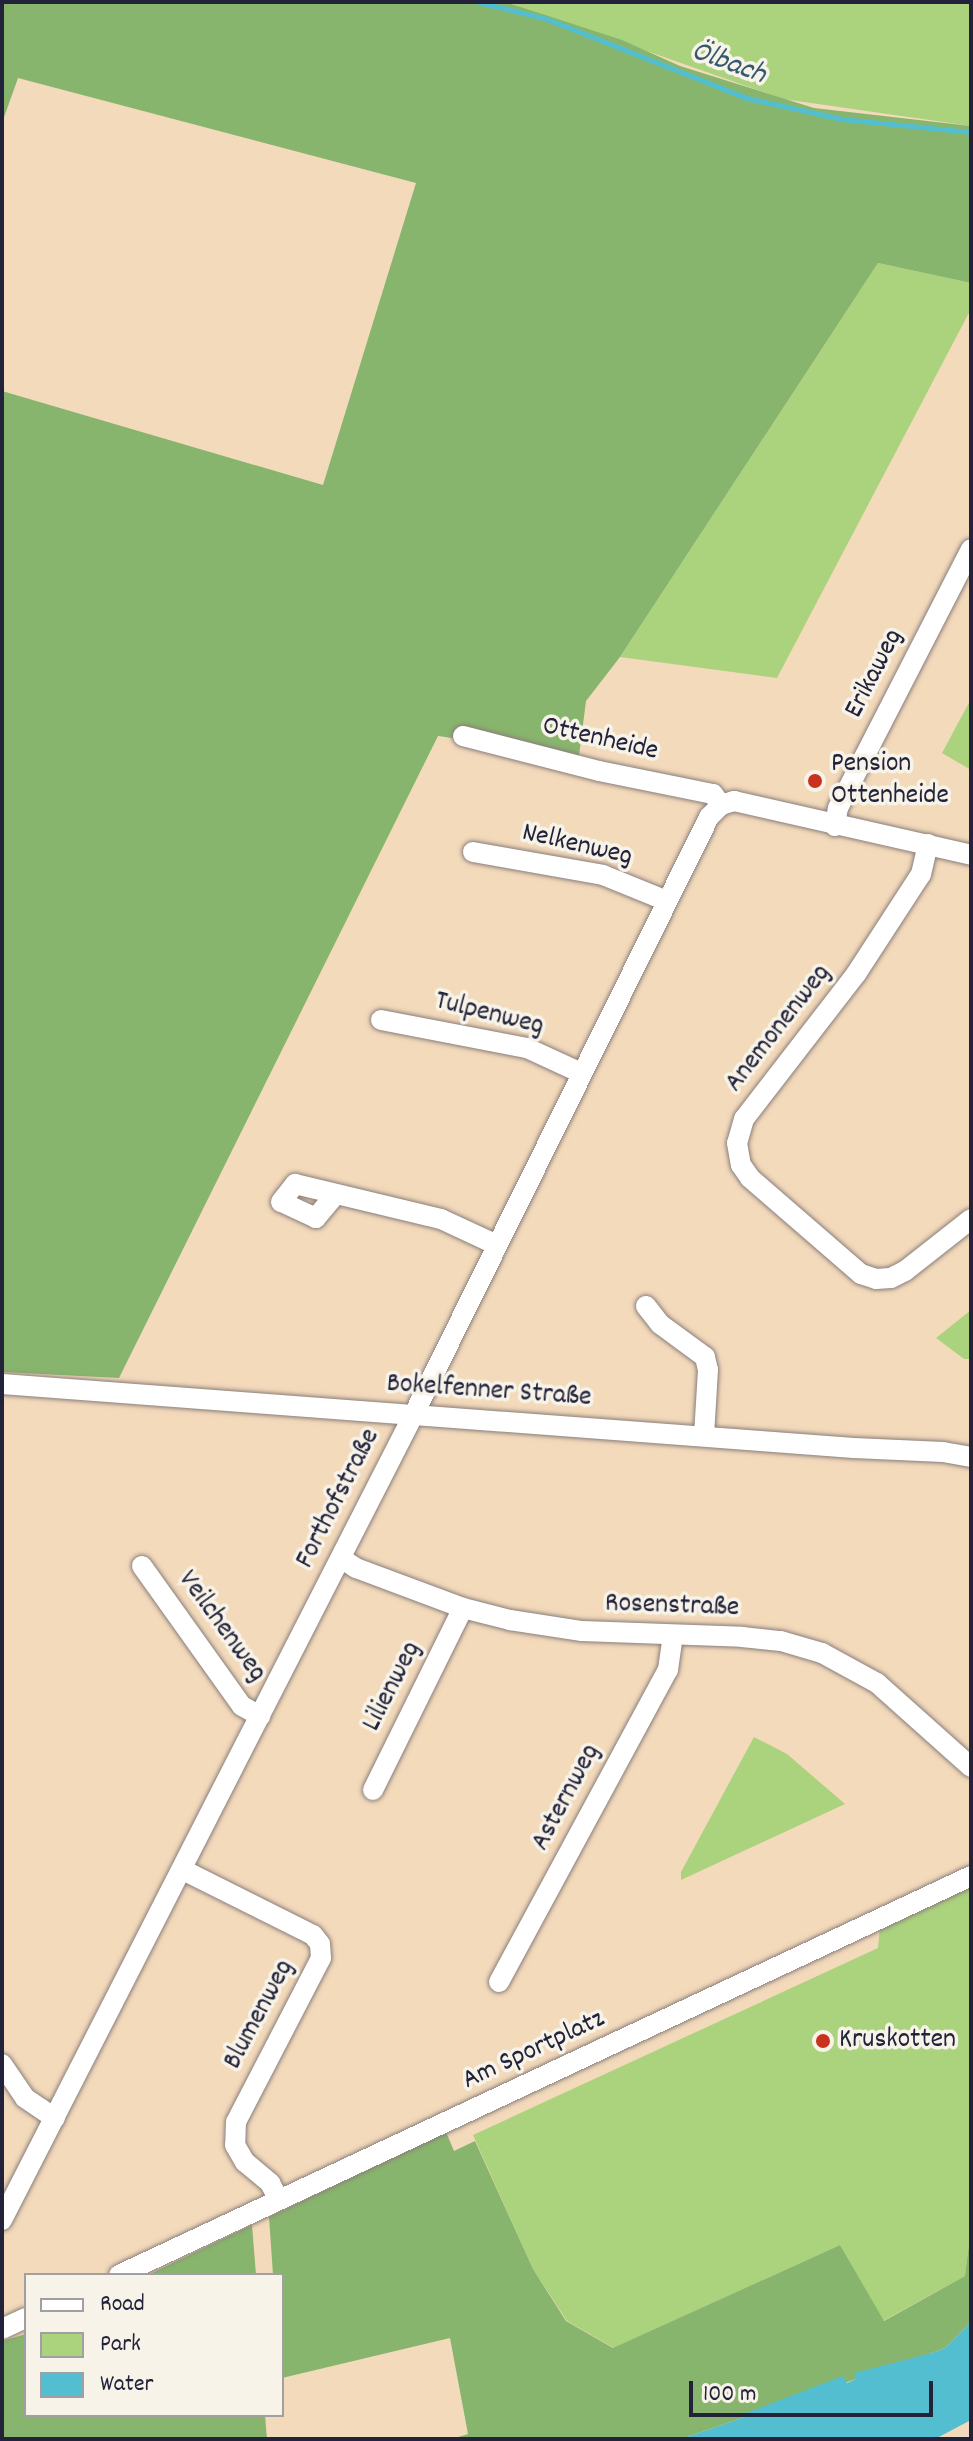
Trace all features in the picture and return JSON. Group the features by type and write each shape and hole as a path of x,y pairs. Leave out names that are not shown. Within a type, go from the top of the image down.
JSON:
{"street":[{"name":"Erikaweg","path":"835,826 838,808 971,549"},
{"name":"Ottenheide","path":"463,736 599,771 713,794 721,805 734,801 971,855"},
{"path":"667,901 709,817 721,805"},
{"name":"Anemonenweg","path":"928,844 921,874 856,974 744,1119 737,1143 741,1165 750,1178 861,1274 876,1279 891,1278 905,1271 971,1219"},
{"name":"Nelkenweg","path":"473,852 603,875 667,901"},
{"name":"Forthofstraße","path":"2,2220 414,1414 667,901"},
{"name":"Tulpenweg","path":"381,1020 527,1048 581,1073"},
{"path":"335,1195 441,1219 497,1245"},
{"path":"646,1306 660,1324 705,1357 708,1370 704,1436"},
{"name":"Bokelfenner Straße","path":"2,1384 971,1457"},
{"name":"Rosenstraße","path":"341,1558 356,1568 463,1608 510,1620 582,1631 781,1641 822,1653 877,1683 971,1767"},
{"name":"Veilchenweg","path":"142,1566 242,1706 260,1716"},
{"name":"Lilienweg","path":"373,1790 463,1608"},
{"name":"Asternweg","path":"499,1982 668,1670 673,1636"},
{"name":"Blumenweg","path":"183,1870 313,1935 320,1944 321,1958 236,2122 235,2145 245,2162 270,2183 279,2200"},
{"name":"Am Sportplatz","path":"123,2273 971,1876"},
{"path":"2,2064 25,2098 55,2118"},
{"path":"2,2329 24,2319"}],"green space":[{"path":"2,2 506,2 622,40 680,66 814,108 971,126 971,283 878,263 620,657 586,701 579,756 438,736 119,1378 2,1372 2,391 323,485 416,183 18,78 2,123"},
{"path":"507,2 971,2 971,126 783,99"},
{"path":"878,263 971,283 971,309 777,678 620,657"},
{"path":"971,699 971,770 942,753"},
{"path":"971,1310 971,1359 964,1359 936,1338"},
{"path":"754,1737 787,1754 845,1804 681,1880 681,1872"},
{"name":"Kruskotten","path":"971,1887 971,2228 965,2276 883,2321 840,2245 614,2348 567,2321 533,2269 473,2135 878,1948 880,1927"},
{"path":"446,2132 454,2151 475,2141 533,2269 566,2321 613,2348 840,2245 884,2321 965,2276 971,2228 971,2322 945,2348 681,2439 452,2439 468,2434 450,2338 284,2378 284,2273 273,2273 269,2217"},
{"path":"252,2225 256,2273 152,2273"},
{"path":"24,2335 24,2417 265,2417 267,2439 2,2439 2,2341"}],"water":[{"path":"971,2322 971,2420 935,2439 681,2439 745,2417 746,2413 843,2376 847,2383 856,2379 854,2373 945,2348"}],"waterway":[{"name":"Ölbach","path":"478,2 547,19 747,98 842,119 971,132"}],"place":[{"name":"Pension Ottenheide","path":"815,781"},
{"name":"Kruskotten","path":"823,2041"}]}
